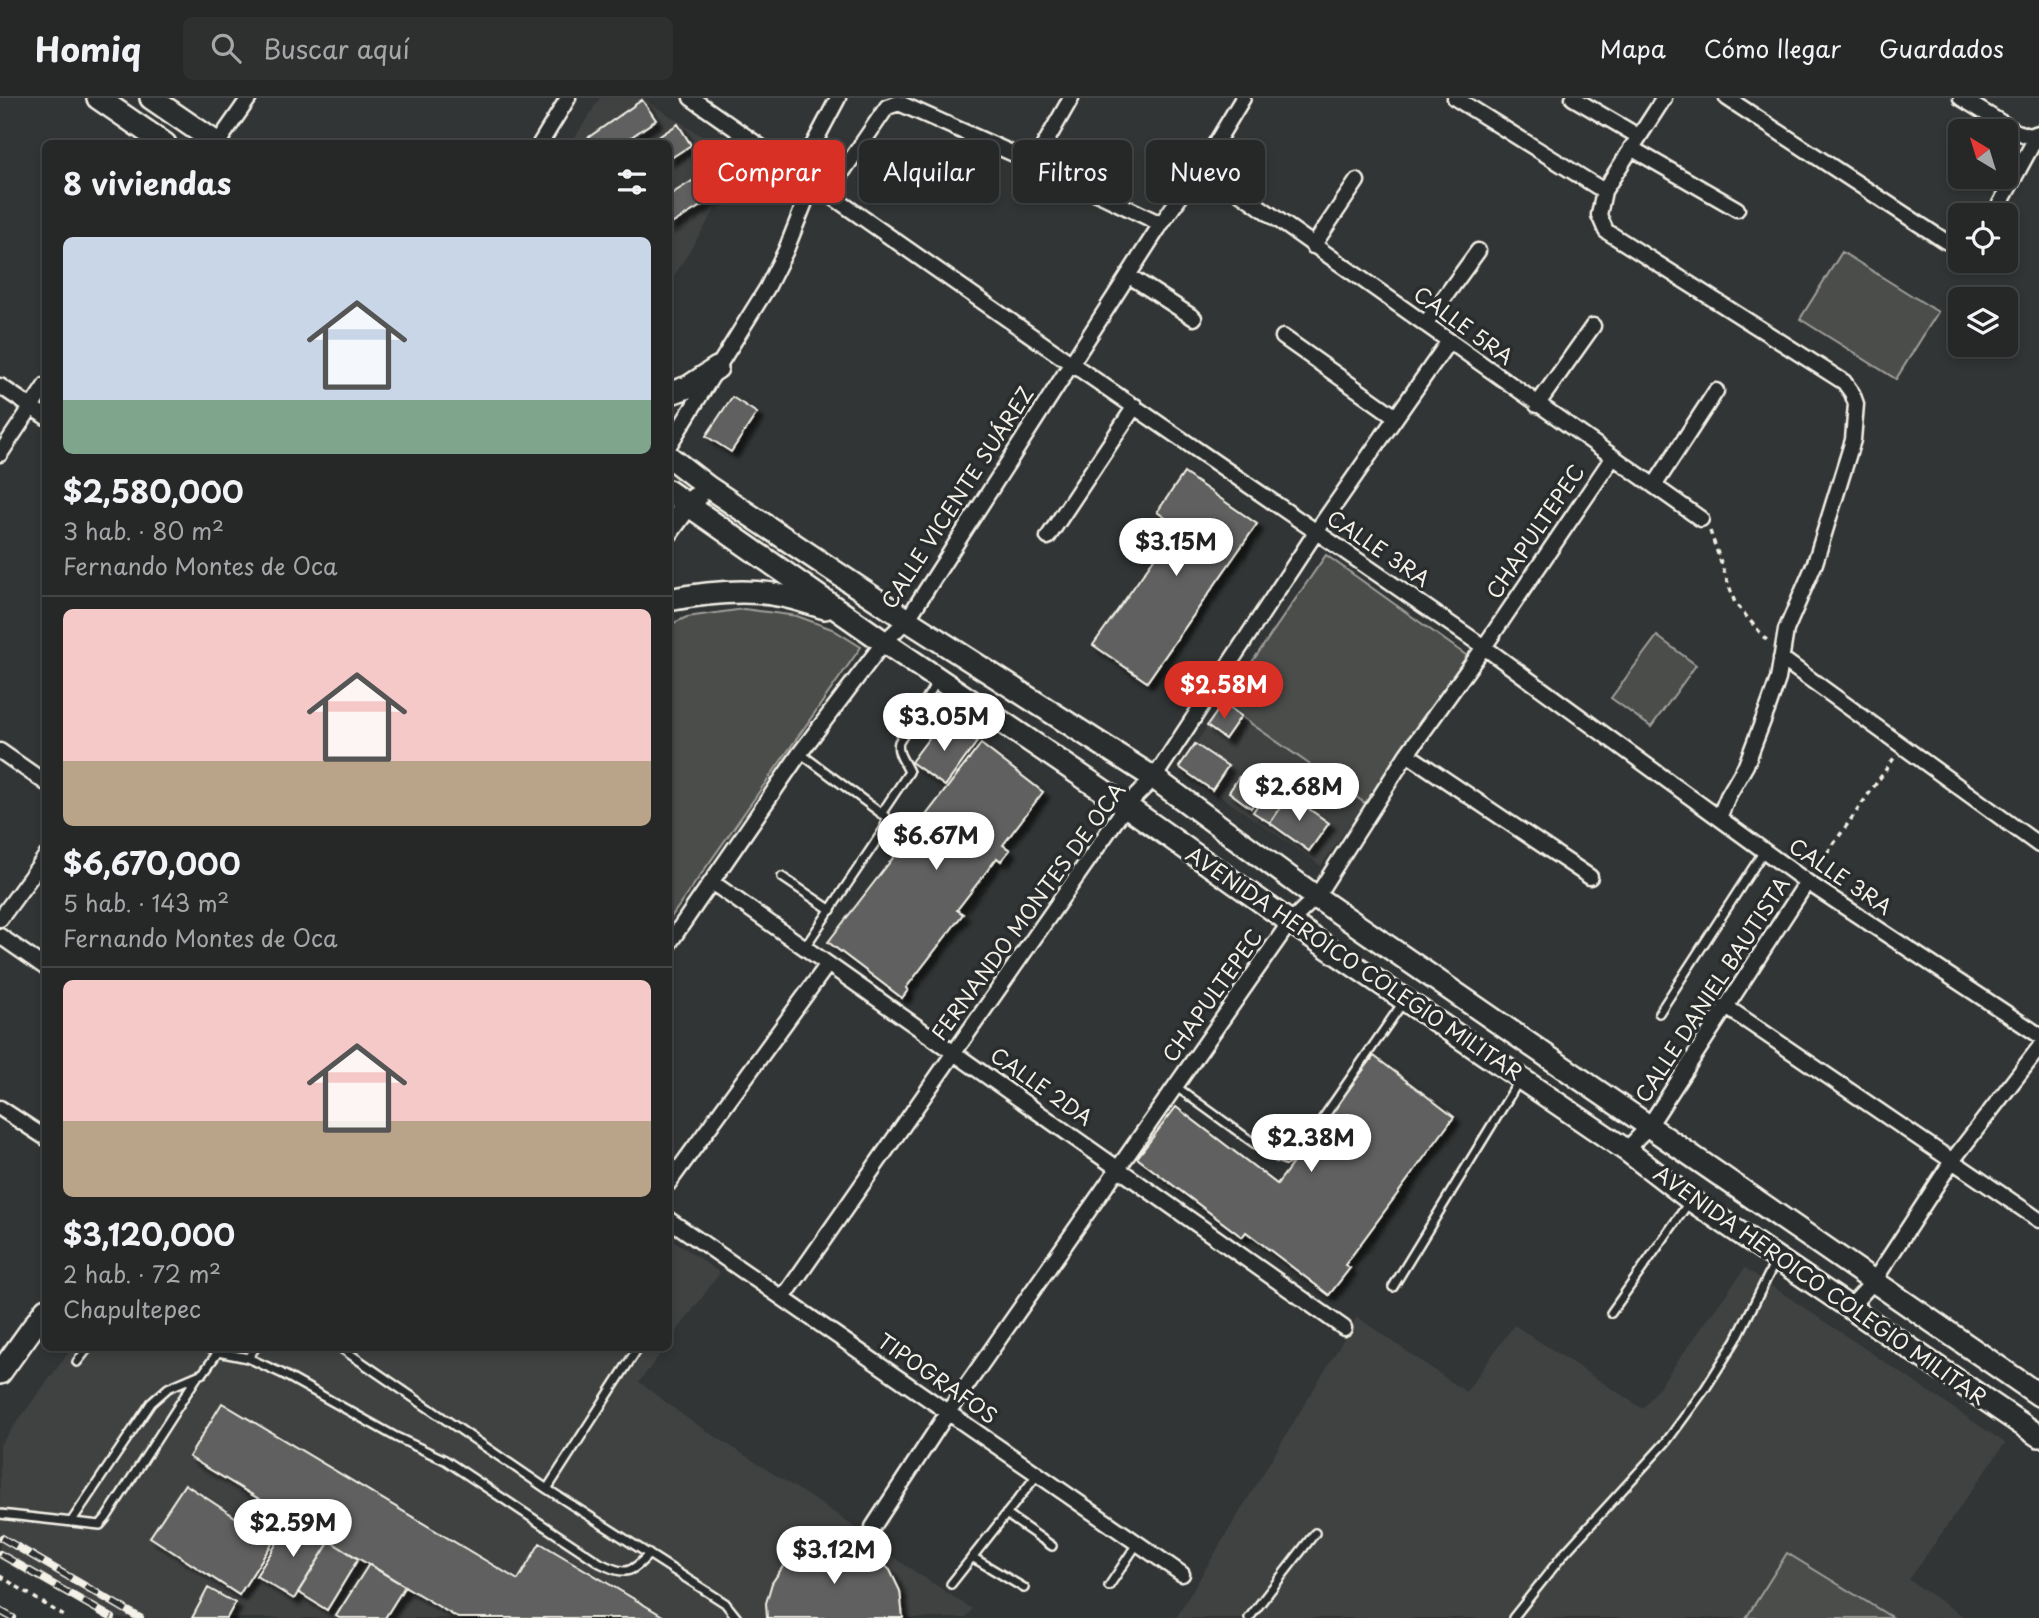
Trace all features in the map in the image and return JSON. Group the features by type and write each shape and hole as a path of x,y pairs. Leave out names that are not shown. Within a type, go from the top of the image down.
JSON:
{"main road":[{"path":"98,98 159,140"},
{"path":"151,98 213,140"},
{"path":"672,393 688,387 717,368"},
{"name":"AVENIDA HEROICO COLEGIO MILITAR","path":"672,459 708,488 907,620 1154,778 1316,897 2039,1395"},
{"path":"672,526 687,505 708,488"},
{"name":"AVENIDA HEROICO COLEGIO MILITAR","path":"672,494 1290,922 1626,1150 1691,1200 2039,1436"},
{"path":"672,599 697,595 745,593 781,596 840,611"},
{"path":"0,1373 42,1315"}],"street":[{"path":"219,140 249,98"},
{"path":"542,140 568,98"},
{"name":"CALLE 3RA","path":"691,98 751,140"},
{"path":"815,140 838,98"},
{"path":"1047,140 1071,98"},
{"name":"CALLE VICENTE SUÁREZ","path":"1218,140 1243,98"},
{"path":"1455,98 1604,191"},
{"path":"1573,98 1737,209"},
{"path":"1664,98 1604,191 1599,215 1606,231 1844,382 1856,404 1853,440 1815,562 1786,630 1778,679 1759,732 1719,818"},
{"path":"1727,98 1948,242"},
{"path":"1961,98 2015,131 2028,136 2038,134"},
{"path":"845,168 887,107 893,104 906,104 1013,153"},
{"path":"2001,203 2038,134"},
{"path":"1313,246 1357,181"},
{"path":"672,441 767,288 801,217 803,203"},
{"name":"CALLE 3RA","path":"842,203 1484,647 1807,882 2039,1035"},
{"path":"1117,203 1161,224"},
{"name":"CALLE VICENTE SUÁREZ","path":"672,939 800,753 884,642 907,620 1176,203"},
{"name":"CALLE 5RA","path":"1253,203 1701,519"},
{"path":"1425,324 1478,251"},
{"path":"1128,275 1194,318"},
{"path":"1537,405 1593,326"},
{"path":"1283,337 1396,417"},
{"name":"FERNANDO MONTES DE OCA","path":"783,1298 1125,806 1154,778 1316,532 1449,341"},
{"path":"0,386 42,414"},
{"path":"0,454 42,390"},
{"path":"1654,486 1716,391"},
{"path":"1048,537 1135,406"},
{"name":"CHAPULTEPEC","path":"873,1527 948,1412 1290,922 1316,897 1407,754 1484,647 1612,457"},
{"path":"1781,658 2039,845"},
{"path":"0,751 42,780"},
{"path":"1407,754 1590,877"},
{"path":"0,919 42,861"},
{"name":"CALLE DANIEL BAUTISTA","path":"1626,1150 1650,1126 1807,882"},
{"name":"CALLE 2DA","path":"713,883 955,1051 1344,1328"},
{"path":"0,936 42,965"},
{"path":"672,1178 828,964"},
{"path":"1725,1006 2039,1220"},
{"path":"1850,1307 1874,1281 1952,1161 2039,1048"},
{"path":"0,1108 42,1135"},
{"name":"TIPOGRAFOS","path":"672,1222 1182,1574"}],"lane":[{"path":"881,814 909,772 897,748 899,741 939,679"},
{"path":"800,753 886,817 885,828 805,948"},
{"path":"1659,1013 1764,851"},
{"path":"782,877 831,910"},
{"path":"1175,1086 1269,1154 1286,1160 1301,1150 1405,1000"},
{"path":"1393,1287 1520,1079"},
{"path":"1611,1313 1691,1200"},
{"path":"1513,1618 1563,1555 1666,1442 1697,1400 1736,1340 1777,1258"},
{"path":"77,1362 86,1351"},
{"path":"71,1522 151,1403 168,1388 203,1373 218,1351"},
{"path":"223,1351 248,1358 281,1373 396,1437 445,1460 616,1571 622,1573 635,1568 649,1554"},
{"path":"248,1358 253,1351"},
{"path":"345,1351 547,1489 725,1603 737,1618"},
{"path":"547,1489 636,1351"},
{"path":"0,1514 97,1526 103,1523 197,1377"},
{"path":"951,1584 1038,1474"},
{"path":"1006,1514 1052,1546"},
{"path":"1249,1618 1315,1533"},
{"path":"1109,1586 1138,1543"},
{"path":"972,1556 1024,1588"}],"path":[{"path":"1701,519 1710,531 1735,603 1781,658"},
{"name":"CALLE DANIEL BAUTISTA","path":"1807,882 1901,745"},
{"path":"0,1576 67,1618"}],"shaded area":[{"path":"600,98 642,98 708,140 693,140 693,203 719,203 672,279 672,140 574,140"},
{"path":"1842,252 1938,312 1896,379 1800,319"},
{"path":"1326,555 1470,658 1365,803 1223,704"},
{"path":"744,609 797,616 832,629 861,647 672,916 672,624 687,617"},
{"path":"1657,636 1696,665 1651,727 1611,698"},
{"path":"1223,704 1365,803 1321,866 1179,767"},
{"path":"672,1239 720,1273 672,1338"},
{"path":"1745,1268 2005,1443 1909,1580 1966,1618 1176,1618 1357,1317 1466,1392 1514,1325 1643,1409"},
{"path":"70,1351 663,1351 639,1382 688,1419 838,1515 902,1563 972,1609 966,1618 104,1618 0,1560 0,1445"},
{"path":"1787,1553 1893,1618 1746,1618"}],"building":[{"path":"642,100 656,120 627,140 585,140"},
{"path":"678,124 691,145 672,157 672,140 654,140"},
{"path":"693,180 693,203 706,203 672,224 672,194"},
{"path":"732,397 757,413 731,452 706,436"},
{"path":"1184,473 1257,524 1147,682 1093,645 1177,526 1157,512"},
{"path":"1223,703 1241,716 1225,739 1207,726"},
{"path":"938,726 955,726 977,742 945,786 911,762"},
{"path":"981,744 1043,792 1003,845 1010,850 1001,861 997,858 957,910 963,914 906,988 908,990 902,998 828,942"},
{"path":"1195,744 1228,766 1212,790 1179,767"},
{"path":"1239,777 1252,787 1248,792 1257,798 1251,808 1229,792"},
{"path":"1269,788 1287,799 1270,823 1253,812"},
{"path":"1289,795 1329,823 1309,851 1270,823"},
{"path":"1374,1056 1454,1117 1345,1265 1350,1268 1329,1295 1246,1232 1242,1237 1137,1158 1176,1107 1277,1184"},
{"path":"222,1403 518,1580 540,1543 666,1618 458,1618 189,1457"},
{"path":"185,1484 273,1542 239,1595 150,1537"},
{"path":"293,1518 330,1541 294,1599 256,1576"},
{"path":"330,1541 358,1559 327,1610 298,1592"},
{"path":"826,1543 850,1545 872,1554 890,1570 900,1591 903,1618 767,1618 766,1603 772,1583 784,1565 804,1550"},
{"path":"369,1564 405,1586 385,1618 339,1618 336,1616"},
{"path":"208,1588 235,1603 227,1618 192,1618"}],"railway":[{"path":"2,1538 140,1618"},
{"path":"0,1554 112,1618"},
{"path":"0,1611 13,1618"}]}
